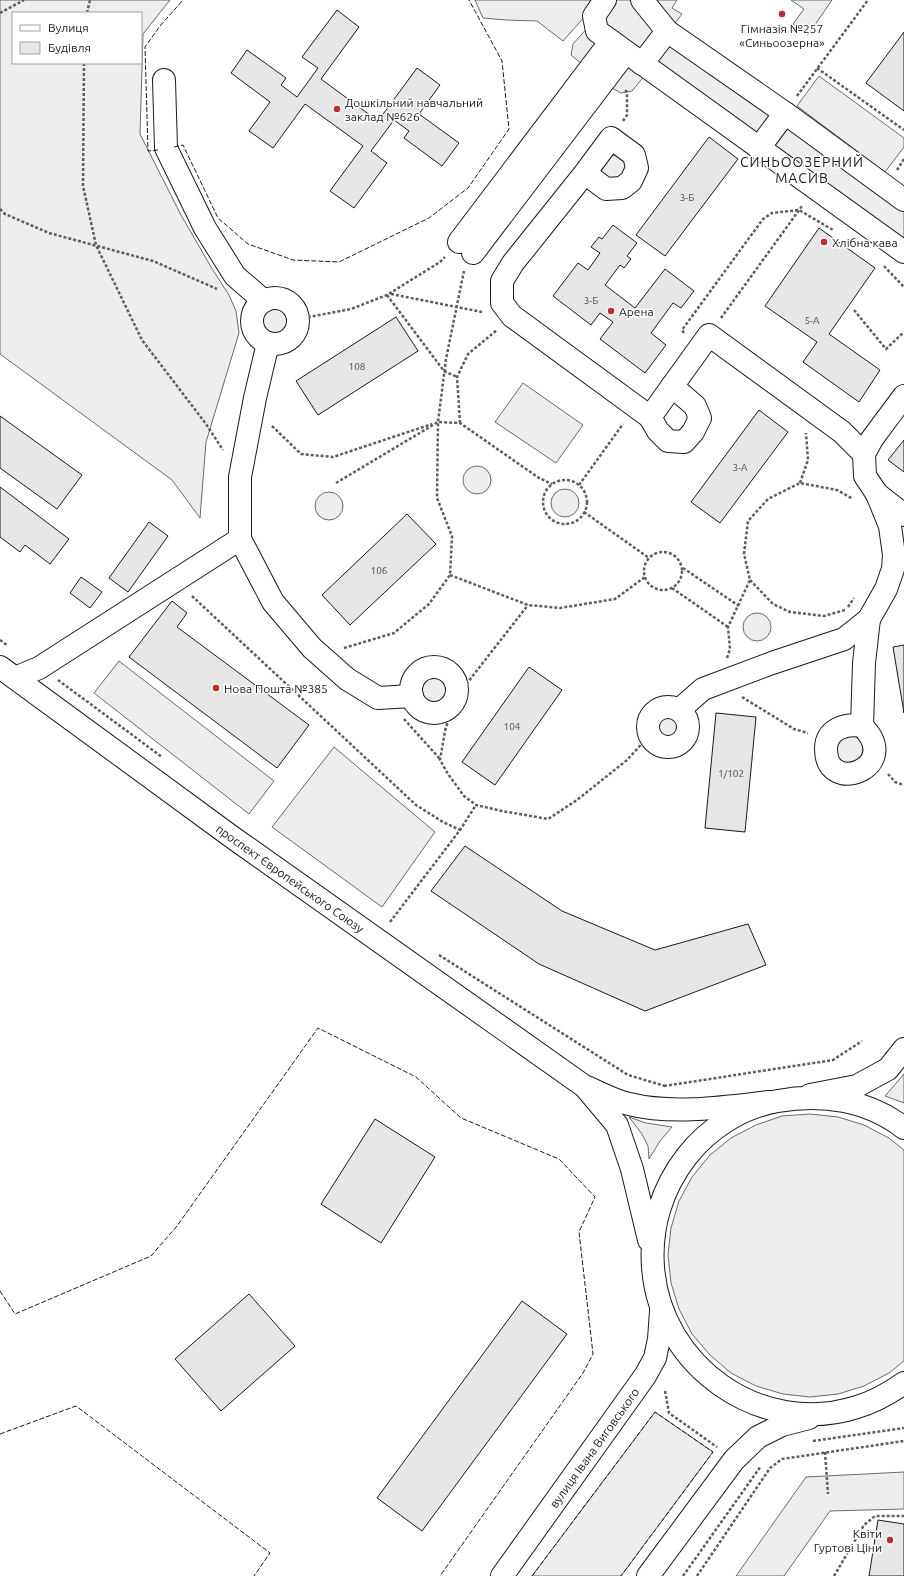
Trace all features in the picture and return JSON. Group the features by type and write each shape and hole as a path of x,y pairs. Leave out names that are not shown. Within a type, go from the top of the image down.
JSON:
{"main road":[{"path":"605,0 594,16 597,31 904,252"},
{"path":"642,0 667,31 904,200"},
{"path":"468,245 600,71 626,52 667,31"},
{"path":"164,80 166,148 205,228 231,270 235,276 264,301"},
{"path":"759,148 784,113"},
{"path":"585,173 606,189 622,188 631,181 637,168 634,155 611,138 513,263 502,281 502,303 512,316 643,412 668,441 684,442 693,432 700,418 696,406 672,386"},
{"path":"278,298 292,305 298,319 298,326 295,334 283,343 276,344 261,340 253,328 252,320 254,312 258,306 264,301 278,298"},
{"path":"643,412 672,386 704,342 842,432 864,454"},
{"path":"268,343 255,398 240,477 240,539 273,602 305,640 347,678 378,698 412,696"},
{"path":"679,710 703,689 772,663 844,639 869,619 898,566 894,555 890,526 877,494 866,476 864,454 872,439 904,396"},
{"path":"877,494 904,515"},
{"path":"7,673 39,668 240,539"},
{"path":"862,726 864,663 869,619"},
{"path":"433,667 445,670 456,681 457,689 455,700 444,711 437,713 426,712 415,704 412,696 412,683 416,676 425,669 433,667"},
{"name":"проспект Європейського Союзу","path":"7,673 232,837 584,1086 629,1104 669,1110 711,1108 769,1102"},
{"path":"673,707 679,710 687,719 687,734 681,743 672,747 665,747 658,745 650,736 647,726 652,713 658,709 673,707"},
{"path":"842,726 862,726 874,739 876,748 874,759 869,766 858,773 849,774 838,771 828,758 826,748 828,740 835,730 842,726"},
{"path":"828,1413 798,1413 768,1408 740,1398 714,1381 692,1361 674,1337 662,1310 654,1281 652,1251 655,1222 664,1195 677,1169 695,1146 717,1127 742,1112 769,1102 857,1086 888,1069 904,1049"},
{"name":"проспект Європейського Союзу","path":"584,1086 616,1125 632,1169 652,1251"},
{"path":"798,1097 831,1098 863,1106 893,1120 904,1128"},
{"name":"вулиця Івана Виговського","path":"502,1576 645,1376 655,1358 659,1339 662,1310"},
{"path":"857,1407 888,1394 904,1383"},
{"path":"648,1576 734,1460 758,1437 782,1425 828,1413 857,1407 904,1402"}],"path":[{"path":"0,13 24,0"},
{"path":"87,12 90,0"},
{"path":"784,113 868,0"},
{"path":"84,64 83,186 96,246 142,340 206,424 240,477"},
{"path":"817,68 904,130"},
{"path":"600,71 627,92 627,116 611,138"},
{"path":"815,188 799,210 704,342 682,330 763,219 772,213 799,210 839,233"},
{"path":"0,209 5,214 49,233 153,261 223,291"},
{"path":"298,319 351,309 389,294 468,245"},
{"path":"341,649 394,633 429,604 450,575 452,536 437,498 438,422 444,371 468,245"},
{"path":"882,264 904,286"},
{"path":"389,294 512,316"},
{"path":"389,294 444,371 457,377"},
{"path":"854,310 886,349 904,332"},
{"path":"460,423 457,377 468,354 512,316"},
{"path":"255,398 268,422 302,454 333,457 438,422 460,423 539,478 552,484"},
{"path":"579,485 643,412"},
{"path":"336,483 438,422"},
{"path":"800,483 808,460 806,432 802,427"},
{"path":"563,480 571,481 579,485 584,491 587,500 584,512 575,521 568,524 561,524 549,517 545,511 543,503 544,495 552,484 563,480"},
{"path":"855,500 837,490 800,483 768,499 748,521 744,554 750,580 773,604 790,612 824,616 846,610 855,597"},
{"path":"584,512 648,558"},
{"path":"683,568 680,580 672,588 660,590 648,583 644,570 648,558 654,554 667,551 677,557 683,568 739,606"},
{"path":"450,575 528,605 560,608 615,599 645,577"},
{"path":"177,579 192,596 416,805 443,822 460,830"},
{"path":"750,580 728,627 730,649 719,683 794,729 828,740"},
{"path":"672,588 728,627"},
{"path":"440,760 445,731 455,700 528,605"},
{"path":"378,698 407,722 440,760 464,796 476,805 502,811 548,818 577,800 627,760 650,736"},
{"path":"383,919 390,923 460,830 476,805"},
{"path":"436,953 628,1076 664,1086"},
{"path":"653,1088 832,1060 862,1041"},
{"path":"665,1391 669,1413 720,1448"},
{"path":"812,1441 904,1428"},
{"path":"697,1576 770,1468 782,1459 904,1441"},
{"path":"825,1452 828,1494"},
{"path":"683,1576 755,1476 762,1463"},
{"path":"834,1576 864,1525 875,1516 904,1516"}],"shaded area":[{"path":"0,0 170,0 143,34 140,134 181,215 229,295 236,311 239,333 206,442 200,518 172,480 0,354"},
{"path":"475,0 677,0 672,8 682,14 672,27 694,42 697,38 904,195 904,261 646,74 632,91 621,93 612,88 571,55 573,44 590,25 588,13 563,41 537,21 483,18"},
{"path":"791,0 832,0 808,35 793,24 804,9"},
{"path":"819,76 904,138 904,147 885,172 797,106"},
{"path":"614,155 623,157 629,169 614,183 602,172 601,168 609,157"},
{"path":"274,307 284,311 288,321 284,331 274,335 264,331 260,321 264,311"},
{"path":"523,383 583,425 556,463 495,422"},
{"path":"477,466 487,470 491,480 487,490 477,494 467,490 463,480 467,470"},
{"path":"565,489 575,493 579,503 575,513 565,517 555,513 551,503 555,493"},
{"path":"329,492 339,496 343,506 339,516 329,520 319,516 315,506 319,496"},
{"path":"757,613 767,617 771,627 767,637 757,641 747,637 743,627 747,617"},
{"path":"119,661 274,781 249,814 94,693"},
{"path":"433,676 443,680 447,690 443,700 433,704 423,700 419,690 423,680"},
{"path":"667,714 677,718 681,728 677,738 667,742 657,738 653,728 657,718"},
{"path":"849,735 859,739 863,749 859,759 849,763 839,759 835,749 839,739"},
{"path":"334,747 435,832 382,907 272,827"},
{"path":"904,1074 904,1103 885,1096"},
{"path":"810,1114 838,1117 864,1125 889,1138 904,1150 904,1361 889,1373 864,1386 838,1394 810,1397 783,1394 756,1386 731,1373 710,1355 692,1334 679,1309 671,1283 668,1255 671,1228 679,1201 692,1177 710,1155 731,1138 756,1125 782,1116"},
{"path":"629,1117 646,1123 672,1127 660,1141 649,1159 648,1146 642,1134"},
{"path":"655,1412 713,1452 621,1576 532,1576"},
{"path":"904,1472 904,1509 830,1511 784,1576 736,1576 806,1477"}],"building":[{"name":"Дошкільний навчальний заклад №626","path":"337,10 359,27 321,79 378,121 417,68 440,85 419,114 459,143 442,166 404,138 409,131 394,120 371,151 387,163 354,208 330,191 363,146 305,104 273,148 249,131 270,102 231,73 247,50 286,78 281,85 297,97 318,68 302,57"},
{"path":"904,32 904,111 866,83"},
{"path":"709,137 738,159 665,256 636,235"},
{"path":"613,225 637,243 627,256 631,259 624,268 620,265 605,285 635,308 665,269 694,291 681,308 673,303 651,333 666,345 645,373 600,339 613,322 600,313 591,325 553,296 578,263 588,270 600,253 591,247 599,237 602,239"},
{"path":"819,228 875,268 829,334 880,370 859,402 803,362 817,342 765,306"},
{"path":"396,317 418,351 318,415 296,381"},
{"path":"759,410 788,432 720,523 691,502"},
{"path":"0,416 82,475 57,509 0,468"},
{"path":"904,440 904,472 888,460"},
{"path":"0,487 69,539 50,564 25,545 20,552 0,537"},
{"path":"407,514 436,544 350,625 322,595"},
{"path":"149,522 168,536 128,592 109,578"},
{"path":"81,577 102,592 90,608 70,593"},
{"path":"172,601 187,613 177,627 309,725 277,768 129,657"},
{"path":"904,645 904,713 893,647"},
{"path":"529,667 562,690 495,785 462,762"},
{"path":"716,713 756,717 745,832 705,828"},
{"path":"465,846 562,911 655,950 748,924 766,965 645,1011 539,964 431,891"},
{"path":"375,1119 435,1157 381,1243 321,1204"},
{"path":"249,1294 295,1346 221,1411 175,1359"},
{"path":"522,1301 567,1334 422,1531 377,1498"},
{"path":"878,1520 904,1524 904,1576 869,1576"}],"fence":[{"path":"158,150 148,151 145,47 160,26 183,0"},
{"path":"174,147 183,145 218,218 248,244 293,260 339,262 429,218 468,188 509,129 502,61 469,0"},
{"path":"0,1291 15,1314 151,1256 177,1226 318,1028 416,1077 461,1118 559,1159 595,1197 579,1232 593,1354 583,1373 440,1576"},
{"path":"0,1434 76,1406 270,1553 254,1576"},
{"path":"532,1576 655,1412 713,1452 621,1576"}],"place":[{"name":"Гімназія №257 «Синьоозерна»","path":"782,14"},
{"name":"Дошкільний навчальний заклад №626","path":"337,109"},
{"name":"Хлібна кава","path":"824,242"},
{"name":"Арена","path":"611,311"},
{"name":"Нова Пошта №385","path":"216,688"},
{"name":"Квіти Гуртові Ціни","path":"890,1540"}],"district":[{"name":"СИНЬООЗЕРНИЙ МАСИВ","path":"802,170"}]}
